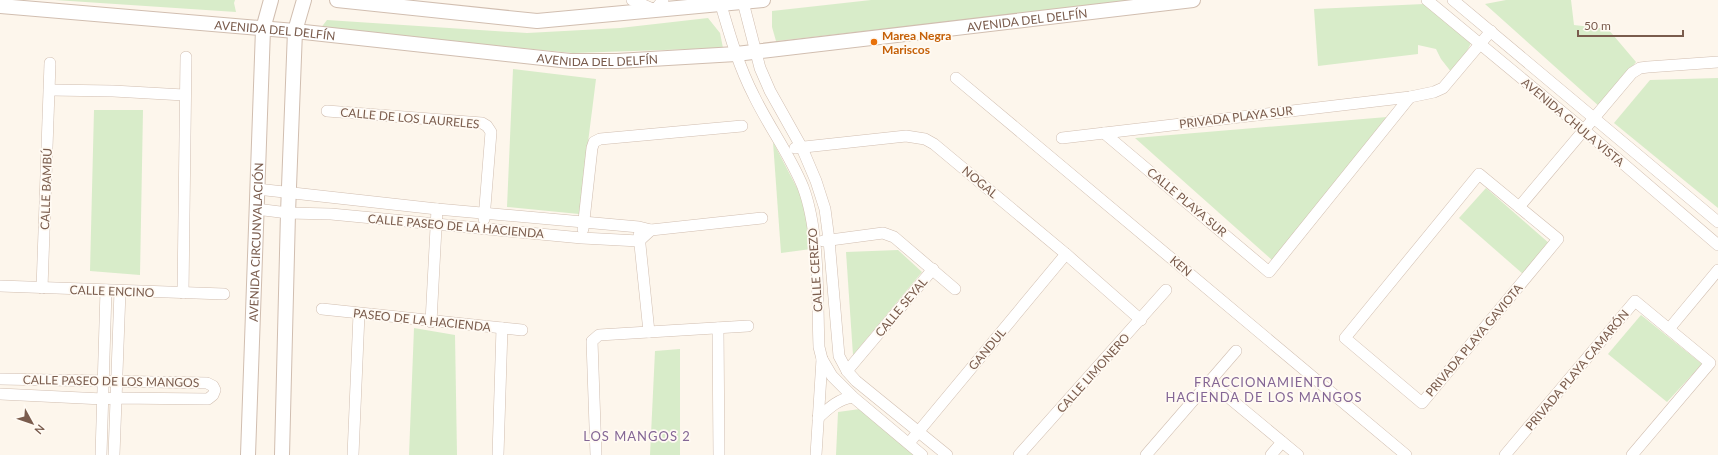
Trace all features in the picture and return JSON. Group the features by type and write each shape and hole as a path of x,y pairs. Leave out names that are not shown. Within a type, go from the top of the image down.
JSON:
{"street":[{"name":"AVENIDA CIRCUNVALACIÓN","path":"248,455 263,29 271,0"},
{"path":"282,455 288,192 295,32 304,0"},
{"path":"337,0 367,2 537,22 659,5 721,5 763,0"},
{"path":"632,0 659,5"},
{"name":"AVENIDA DEL DELFÍN","path":"0,6 295,32 570,61 617,61 756,52 1193,0"},
{"name":"AVENIDA CHULA VISTA","path":"1427,0 1584,130 1718,245"},
{"name":"AVENIDA CHULA VISTA","path":"1453,0 1718,222"},
{"path":"743,2 756,52"},
{"path":"721,5 736,54"},
{"name":"PRIVADA PLAYA SUR","path":"1062,138 1410,97 1434,92 1443,88 1490,31"},
{"name":"CALLE CEREZO","path":"756,52 760,68 770,91 802,148 816,181 825,209 839,356 847,371"},
{"name":"CALLE CEREZO","path":"736,54 754,97 784,150 803,188 810,213 815,243 819,347 822,359 816,455"},
{"path":"183,293 184,96 186,57"},
{"path":"1519,207 1632,73 1640,68 1718,62"},
{"name":"CALLE BAMBÚ","path":"42,288 50,63"},
{"name":"KEN","path":"956,78 1406,455"},
{"path":"50,90 113,91 184,96"},
{"name":"CALLE PLAYA SUR","path":"1104,133 1269,272 1410,97"},
{"name":"CALLE DE LOS LAURELES","path":"327,111 482,123 487,126 491,132 484,228"},
{"path":"582,238 592,148 594,142 600,139 742,126"},
{"name":"NOGAL","path":"784,150 906,136 925,139 934,144 1066,254 1140,320"},
{"name":"PRIVADA PLAYA GAVIOTA","path":"1479,174 1519,207 1558,239 1422,403 1345,338 1479,174"},
{"name":"CALLE PASEO DE LA HACIENDA","path":"257,189 437,209 639,227 651,230 762,218"},
{"path":"331,214 332,198"},
{"name":"CALLE PASEO DE LA HACIENDA","path":"256,209 288,213 331,214 582,238 639,241"},
{"path":"430,322 437,209"},
{"path":"639,227 639,241 649,332"},
{"path":"639,241 651,230"},
{"name":"CALLE SEYAL","path":"815,243 883,233 894,237 933,269 847,371"},
{"name":"GANDUL","path":"908,443 1066,254"},
{"path":"933,269 955,289"},
{"path":"1669,329 1718,270"},
{"name":"CALLE ENCINO","path":"0,286 224,294"},
{"path":"101,455 106,290"},
{"name":"CALLE LIMONERO","path":"1019,455 1166,290"},
{"path":"114,455 120,291"},
{"name":"PRIVADA PLAYA CAMARÓN","path":"1505,455 1635,301 1710,363 1632,455"},
{"name":"PASEO DE LA HACIENDA","path":"322,310 522,330"},
{"path":"353,455 359,314"},
{"path":"596,455 592,341 599,335 748,326"},
{"path":"498,455 502,328"},
{"path":"718,328 719,455"},
{"path":"1146,455 1236,351"},
{"path":"822,359 832,376 853,397 922,455"},
{"path":"847,371 856,381 946,455"},
{"name":"CALLE PASEO DE LOS MANGOS","path":"0,379 207,383 213,386 215,390 213,395 208,399 102,399 0,394"},
{"path":"1210,382 1298,455"},
{"path":"818,418 838,401 853,397"},
{"path":"1271,455 1282,442"}],"green space":[{"path":"55,0 235,0 234,3 236,12"},
{"path":"871,0 1142,0 776,41 772,27 772,11"},
{"path":"1506,0 1571,0 1574,25 1608,29 1636,62 1600,107 1485,4"},
{"path":"1424,4 1471,43 1464,57 1452,73 1441,59 1436,49 1418,45 1418,54 1318,66 1314,9"},
{"path":"708,18 720,33 723,48 573,53 320,29 327,20 527,33 620,28"},
{"path":"513,69 596,79 579,214 507,207"},
{"path":"1718,78 1718,208 1614,123 1650,80"},
{"path":"94,110 143,110 140,275 90,271"},
{"path":"1387,117 1272,260 1135,138"},
{"path":"773,142 808,209 811,249 781,253"},
{"path":"1486,188 1550,244 1523,274 1459,218"},
{"path":"898,250 922,272 853,355 846,252"},
{"path":"1641,315 1702,364 1667,402 1608,354"},
{"path":"414,328 455,335 457,455 409,455"},
{"path":"680,349 680,455 650,455 655,351"},
{"path":"860,409 914,455 836,455 838,412"}],"place":[{"name":"Marea Negra Mariscos","path":"874,42"}],"district":[{"name":"FRACCIONAMIENTO HACIENDA DE LOS MANGOS","path":"1264,390"},
{"name":"LOS MANGOS 2","path":"637,436"}]}
